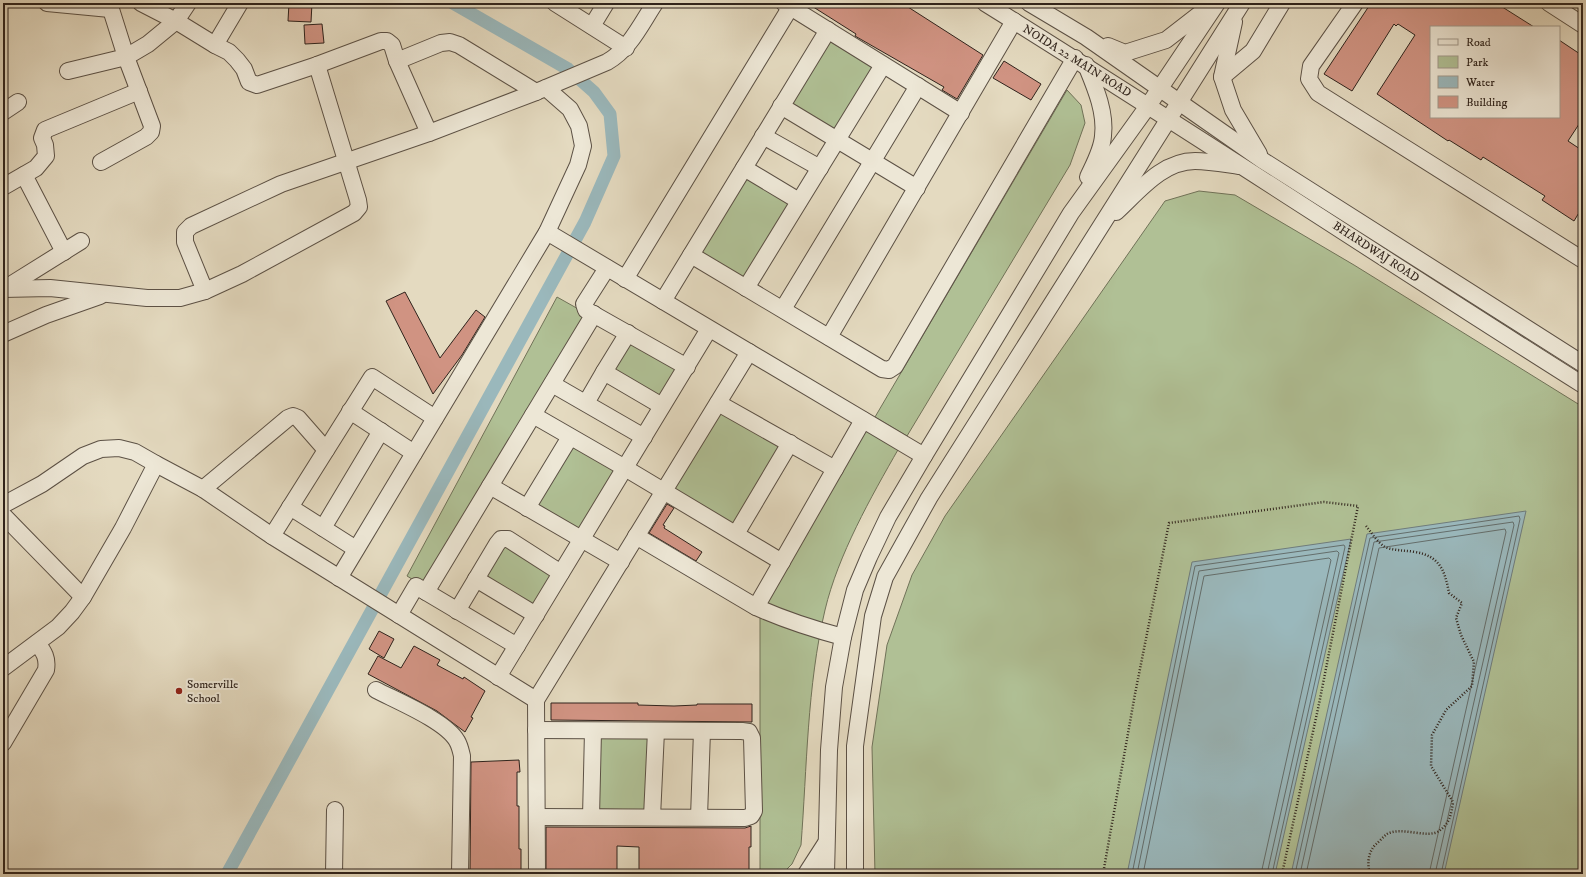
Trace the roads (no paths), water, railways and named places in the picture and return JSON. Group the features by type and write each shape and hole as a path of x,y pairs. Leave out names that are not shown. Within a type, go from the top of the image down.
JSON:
{"street":[{"path":"47,3 110,6 126,57 152,126 151,132 146,137 101,162"},
{"path":"141,3 176,21 229,52 237,60 249,82 253,85 317,65 381,41 388,41 392,45 397,61 429,133"},
{"path":"68,71 126,57 148,44 176,21 188,3"},
{"path":"215,45 240,3"},
{"path":"555,3 626,48"},
{"path":"592,26 606,3"},
{"path":"205,292 185,242 185,232 191,226 282,184 429,133 546,88 608,62 618,56 626,48 655,3"},
{"name":"NOIDA 22 MAIN ROAD","path":"985,3 1080,62 1168,120"},
{"name":"NOIDA 22 MAIN ROAD","path":"1029,3 1086,37 1180,102"},
{"path":"1222,77 1253,51 1282,3"},
{"path":"1355,3 1311,66 1309,79 1318,93 1583,260"},
{"path":"1549,3 1583,25"},
{"path":"626,279 789,4 961,113"},
{"path":"1086,37 1125,52 1166,40 1210,5"},
{"path":"826,874 829,750 834,687 843,637 855,590 869,557 888,517 1071,212 1148,106 1210,5"},
{"path":"1239,8 1222,77 1233,110 1262,160"},
{"path":"855,874 856,746 872,616 885,577 929,498 1239,8"},
{"path":"828,337 1014,21"},
{"path":"663,301 828,30"},
{"path":"339,578 435,418 553,236 578,165 583,146 579,126 570,109 546,88 460,45 450,42 441,42 397,61"},
{"path":"691,255 882,369 889,370 895,366 1080,62 1096,89 1102,113 1103,137 1097,159 1071,212"},
{"path":"746,288 883,64"},
{"path":"4,289 50,288 147,298 180,298 205,292 242,274 354,213 359,207 358,200 348,161 317,65"},
{"path":"783,310 918,86"},
{"path":"3,187 36,168 46,156 45,145 42,138 45,130 139,91"},
{"path":"3,112 18,102"},
{"name":"BHARDWAJ ROAD","path":"1180,102 1262,160 1582,361"},
{"path":"781,106 917,188"},
{"name":"BHARDWAJ ROAD","path":"1168,120 1244,167 1577,381"},
{"path":"763,136 820,168"},
{"path":"1097,231 1147,182 1169,166 1194,161 1244,167"},
{"path":"744,168 799,201"},
{"path":"24,175 64,252"},
{"path":"553,236 924,456"},
{"path":"4,289 81,241"},
{"path":"607,268 584,304 586,310 687,367"},
{"path":"3,334 46,315 104,294"},
{"path":"426,592 594,314"},
{"path":"498,677 710,329"},
{"path":"586,403 628,333"},
{"path":"537,874 536,700 749,352"},
{"path":"1577,381 1582,361"},
{"path":"604,372 662,406"},
{"path":"272,536 372,377 435,418"},
{"path":"552,384 644,437"},
{"path":"718,403 835,469"},
{"path":"350,411 414,453"},
{"path":"533,415 782,562"},
{"path":"203,489 292,416 298,418 326,450"},
{"path":"756,606 863,420"},
{"path":"323,528 381,431"},
{"path":"527,508 570,437"},
{"path":"736,534 790,444"},
{"path":"3,505 42,484 83,456 102,449 119,448 136,452 203,489 272,536 536,700"},
{"path":"3,668 58,627 84,597 123,528 156,464"},
{"path":"490,486 621,562"},
{"path":"290,507 356,549"},
{"path":"3,515 84,597"},
{"path":"636,536 756,606 790,621 843,637"},
{"path":"457,610 496,544 502,539 508,539 561,573"},
{"path":"476,579 536,615"},
{"path":"393,611 416,586 517,646"},
{"path":"3,743 46,670 48,661 38,643"},
{"path":"376,690 439,723 450,732 458,742 462,756 460,874"},
{"path":"536,730 702,732 742,730 749,732 752,738 754,811 751,816 746,818 537,817"},
{"path":"590,817 593,731"},
{"path":"652,817 656,731"},
{"path":"699,817 702,732"},
{"path":"334,874 335,810"},
{"path":"806,874 826,842"}],"water":[{"path":"1526,511 1444,874 1291,874 1367,534"},
{"path":"1351,539 1275,874 1127,874 1192,562"}],"waterway":[{"path":"227,874 585,222 614,156 610,114 594,92 568,69 453,3"}],"place":[{"name":"Somerville School","path":"179,691"}]}
